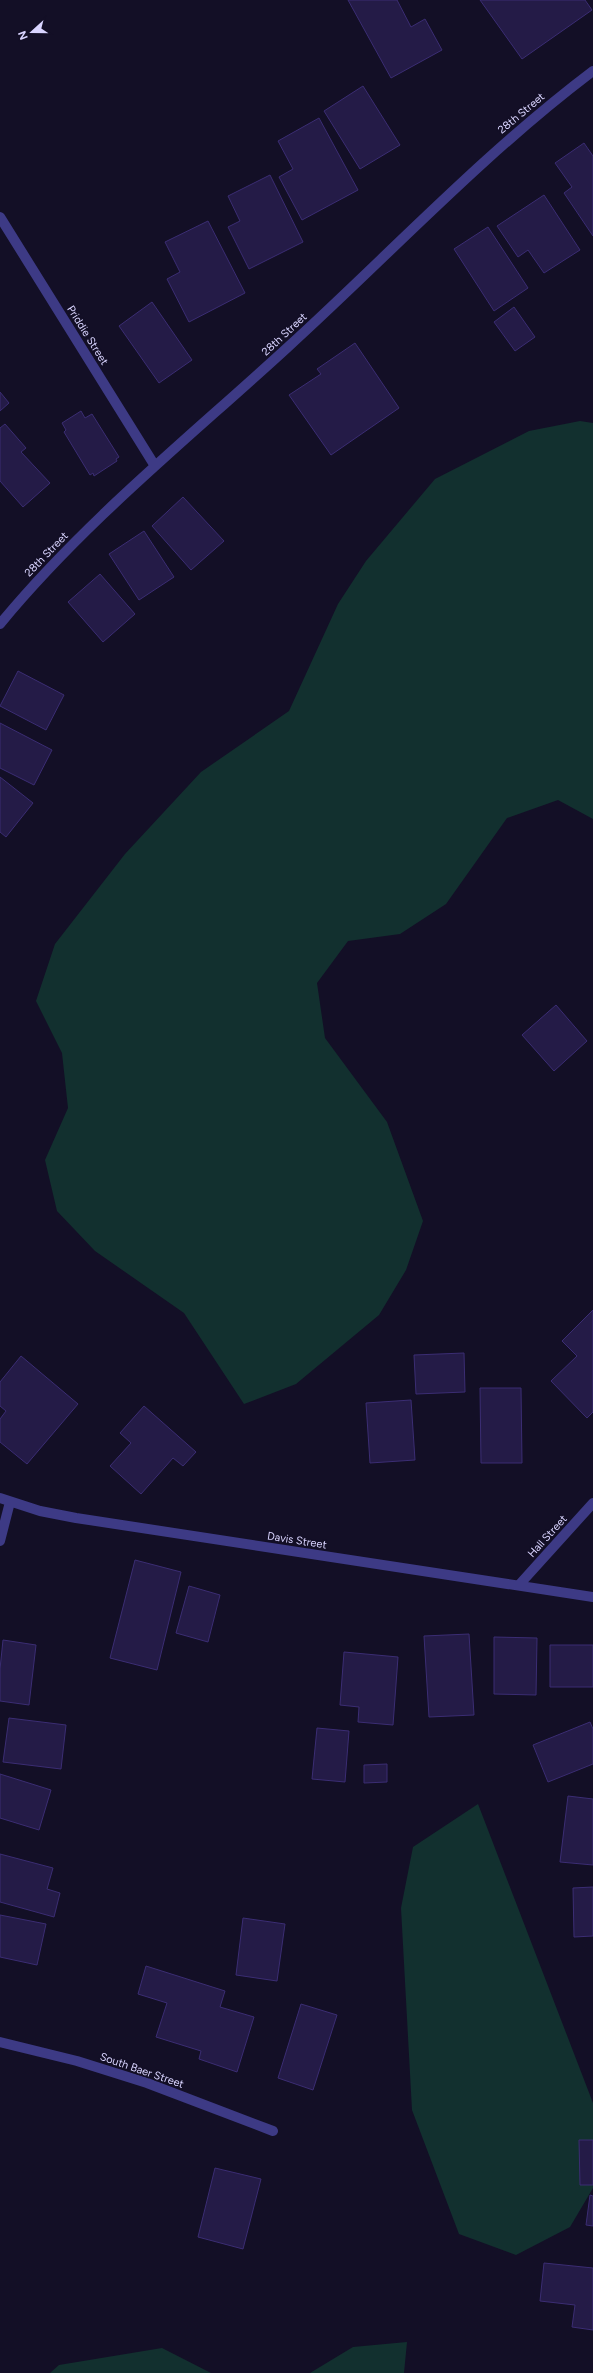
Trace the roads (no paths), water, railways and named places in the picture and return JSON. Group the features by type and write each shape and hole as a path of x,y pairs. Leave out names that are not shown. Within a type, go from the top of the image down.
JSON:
{"street":[{"name":"28th Street","path":"0,624 34,583 155,466 289,346 497,149 528,122 593,72"},
{"name":"Priddie Street","path":"0,218 155,466"},
{"name":"Davis Street","path":"0,1498 40,1511 76,1518 593,1597"},
{"path":"0,1541 10,1502"},
{"name":"Hall Street","path":"519,1585 593,1503"},
{"name":"South Baer Street","path":"0,2042 77,2061 147,2083 273,2131"}]}
